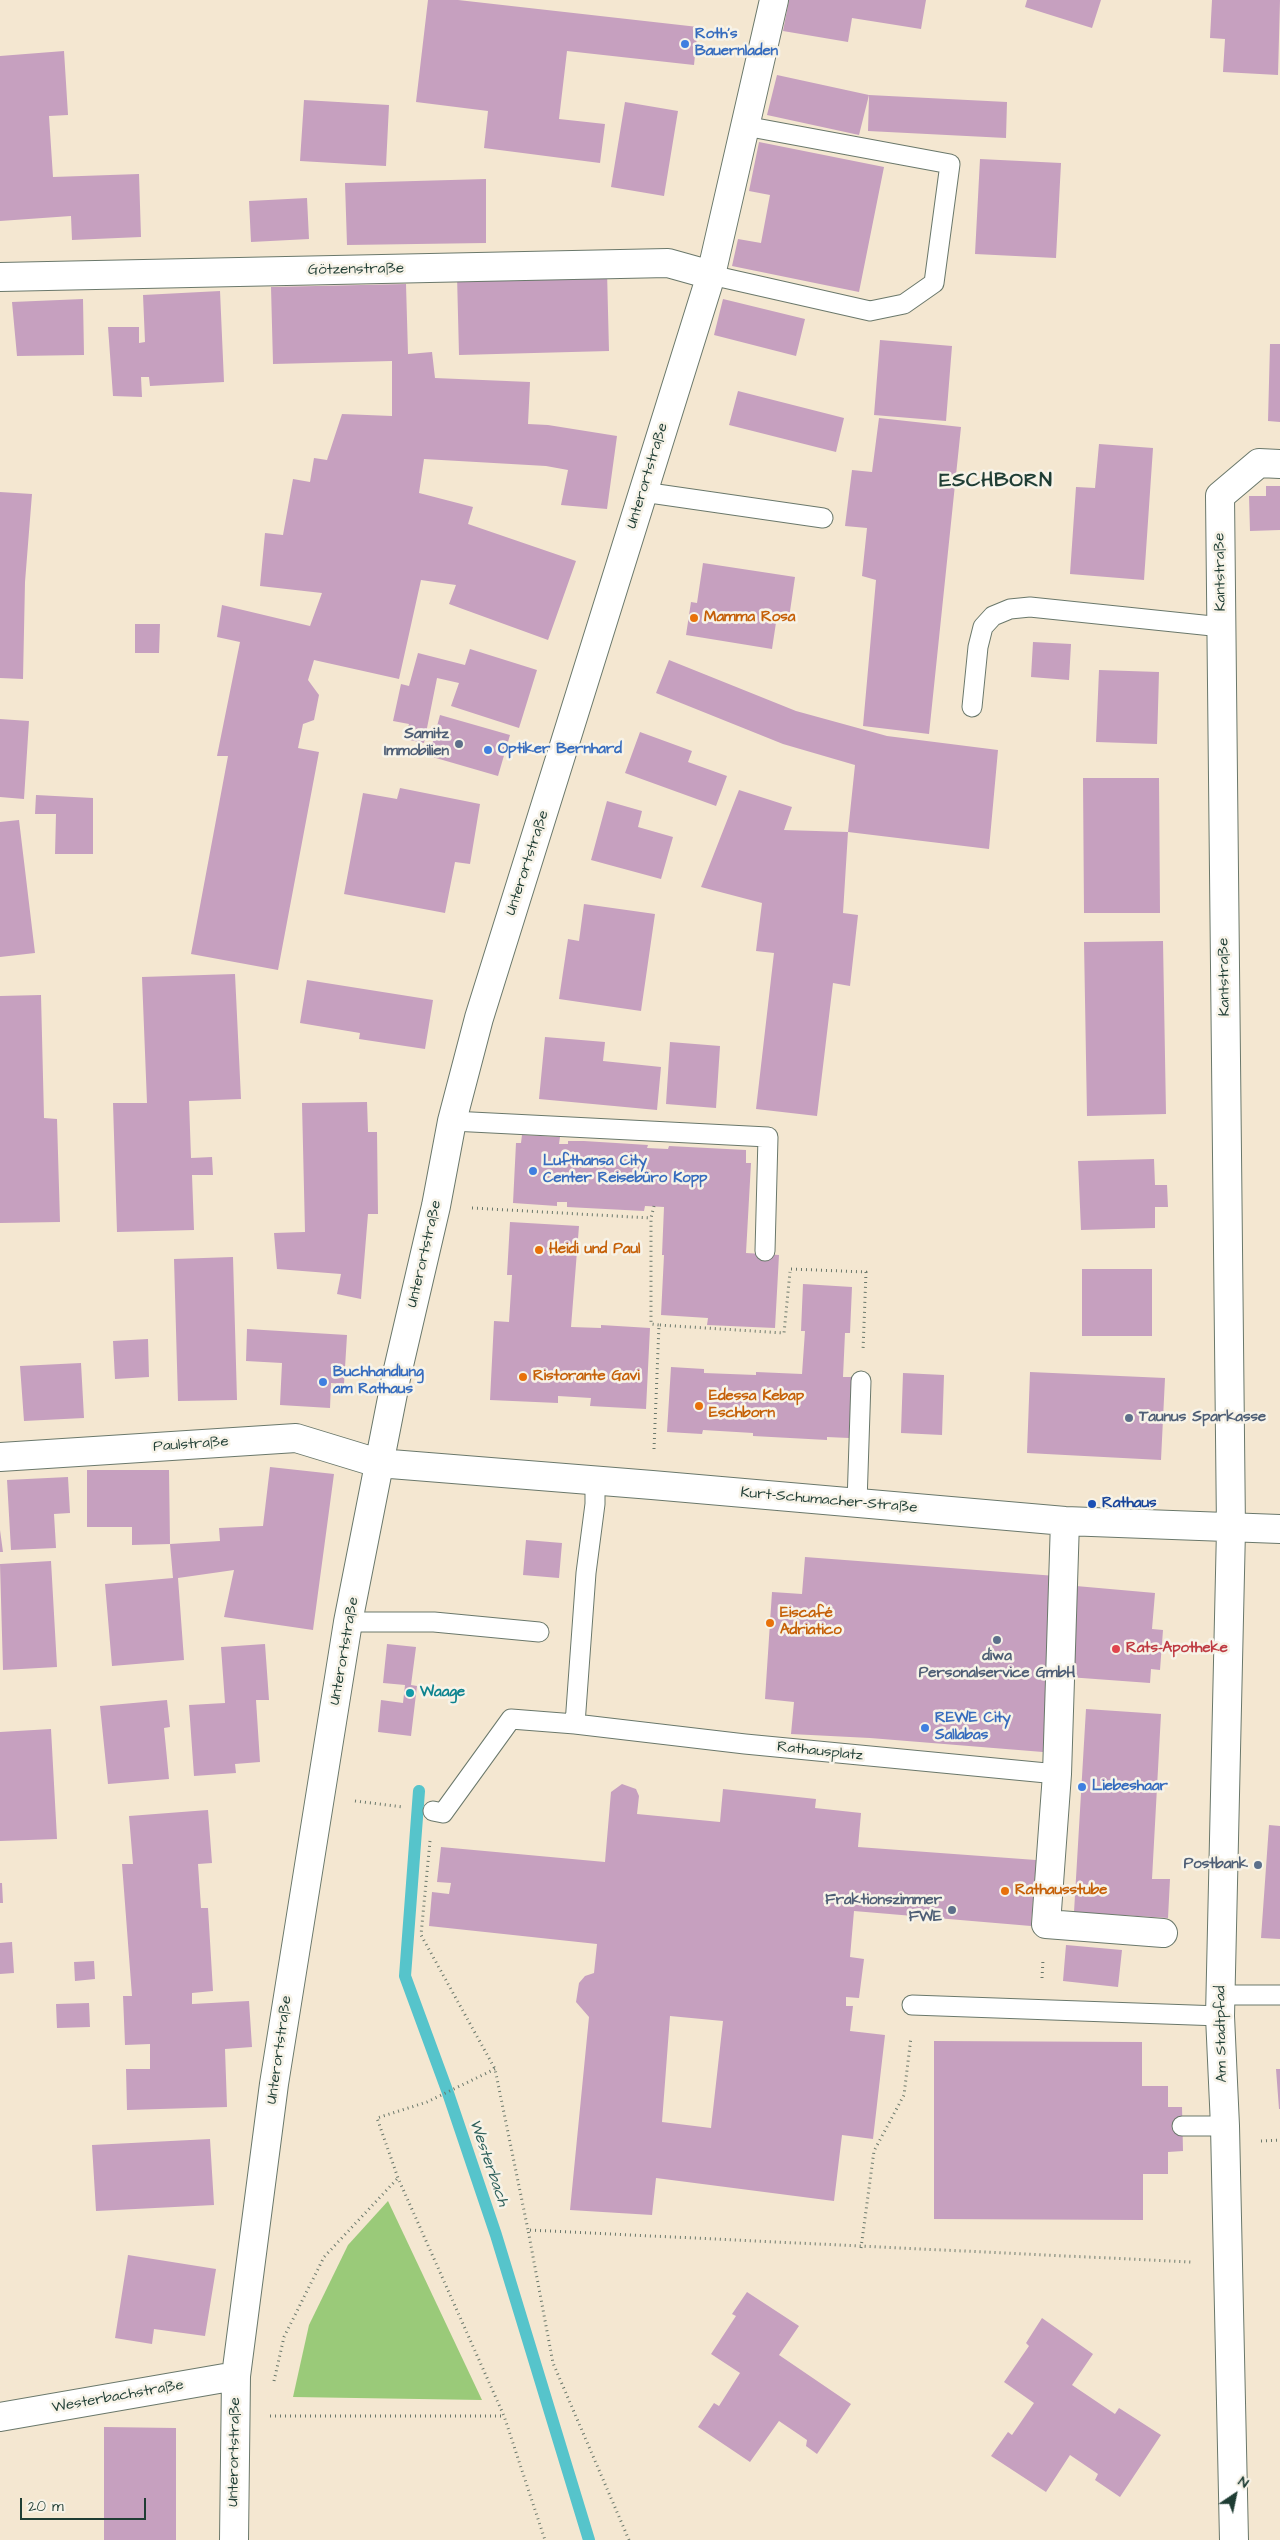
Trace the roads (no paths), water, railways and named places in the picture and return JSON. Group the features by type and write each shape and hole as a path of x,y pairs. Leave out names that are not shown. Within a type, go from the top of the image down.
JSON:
{"street":[{"name":"Unterortstraße","path":"234,2540 236,2376 274,2084 348,1622 361,1565 378,1463 436,1206 452,1121 479,1018 711,275 774,0"},
{"name":"Götzenstraße","path":"0,277 668,263 711,275"},
{"name":"Kantstraße","path":"1231,1529 1220,496 1259,463 1280,464"},
{"name":"Paulstraße","path":"0,1458 296,1438 378,1463"},
{"name":"Kurt-Schumacher-Straße","path":"378,1463 1065,1521 1231,1529 1280,1529"},
{"path":"1065,1521 1057,1774 1046,1924 1163,1933"},
{"name":"Am Stadtpfad","path":"1231,1529 1221,2005 1234,2540"},
{"name":"Westerbachstraße","path":"0,2417 236,2376"}],"lane":[{"path":"711,275 870,311 904,304 934,283 950,164 745,126"},
{"path":"643,492 823,518"},
{"path":"972,707 978,647 983,627 993,616 1010,609 1030,607 1222,627"},
{"path":"452,1121 768,1137 765,1251"},
{"path":"858,1503 861,1381"},
{"path":"576,1724 586,1573 595,1504 595,1481"},
{"path":"348,1622 434,1622 539,1632"},
{"name":"Rathausplatz","path":"434,1811 442,1813 511,1718 745,1744 1057,1774"},
{"path":"912,2005 1039,2010 1221,2005 1280,1995"},
{"path":"1182,2126 1225,2126"}],"waterway":[{"name":"Westerbach","path":"419,1791 405,1976 448,2093 496,2235 589,2540"}],"place":[{"name":"Roth's Bauernladen","path":"685,44"},
{"name":"Mamma Rosa","path":"694,618"},
{"name":"Samitz Immobilien","path":"459,744"},
{"name":"Optiker Bernhard","path":"488,750"},
{"name":"Lufthansa City Center Reisebüro Kopp","path":"533,1171"},
{"name":"Heidi und Paul","path":"539,1250"},
{"name":"Ristorante Gavi","path":"523,1377"},
{"name":"Buchhandlung am Rathaus","path":"323,1382"},
{"name":"Edessa Kebap Eschborn","path":"699,1406"},
{"name":"Taunus Sparkasse","path":"1129,1418"},
{"name":"Rathaus","path":"1092,1504"},
{"name":"Eiscafé Adriatico","path":"770,1623"},
{"name":"diwa Personalservice GmbH","path":"997,1640"},
{"name":"Rats-Apotheke","path":"1116,1649"},
{"name":"Waage","path":"410,1693"},
{"name":"REWE City Sallabas","path":"925,1728"},
{"name":"Liebeshaar","path":"1082,1787"},
{"name":"Postbank","path":"1258,1865"},
{"name":"Rathausstube","path":"1005,1891"},
{"name":"Fraktionszimmer FWE","path":"952,1910"}],"district":[{"name":"ESCHBORN","path":"996,482"}]}
